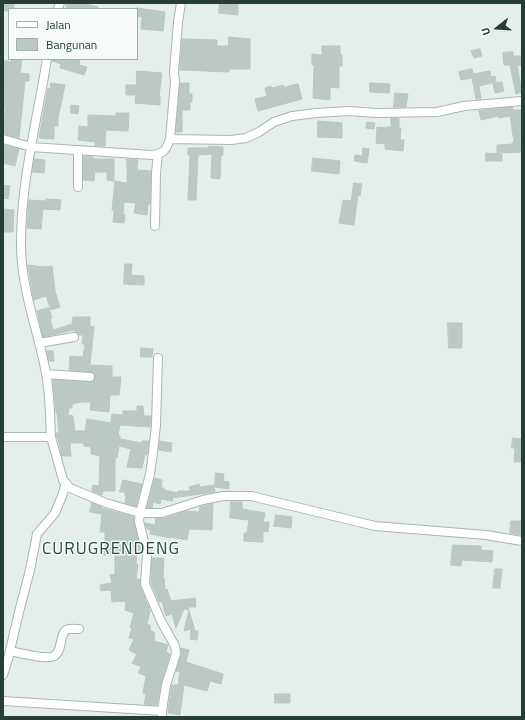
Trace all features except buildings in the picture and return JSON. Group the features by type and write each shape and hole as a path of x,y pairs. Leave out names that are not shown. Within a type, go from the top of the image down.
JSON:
{"street":[{"path":"3,139 31,147 142,154 158,154 166,149 170,139 175,82 174,72 177,29 181,3"},
{"path":"47,60 31,147 23,210 21,248 23,281 46,374 51,437 61,474 70,488 106,503 140,513 162,513 203,500 223,496 251,496 375,526 486,535 522,542"},
{"path":"170,139 231,140 246,138 259,132 274,122 292,116 316,113 349,111 376,113 437,112 464,106 522,101"},
{"path":"78,150 78,187"},
{"path":"155,226 156,173 158,154"},
{"path":"39,343 74,338"},
{"path":"3,701 162,714 166,685 176,654 175,646 161,621 145,584 147,551 140,527 140,513 147,486 156,425 158,358"},
{"path":"46,374 90,377"},
{"path":"3,437 51,437"},
{"path":"4,669 10,651 38,534 55,513 66,483"},
{"path":"10,651 46,657 54,656 57,653 64,632 79,629"}],"district":[{"name":"CURUGRENDENG","path":"111,550"}]}
